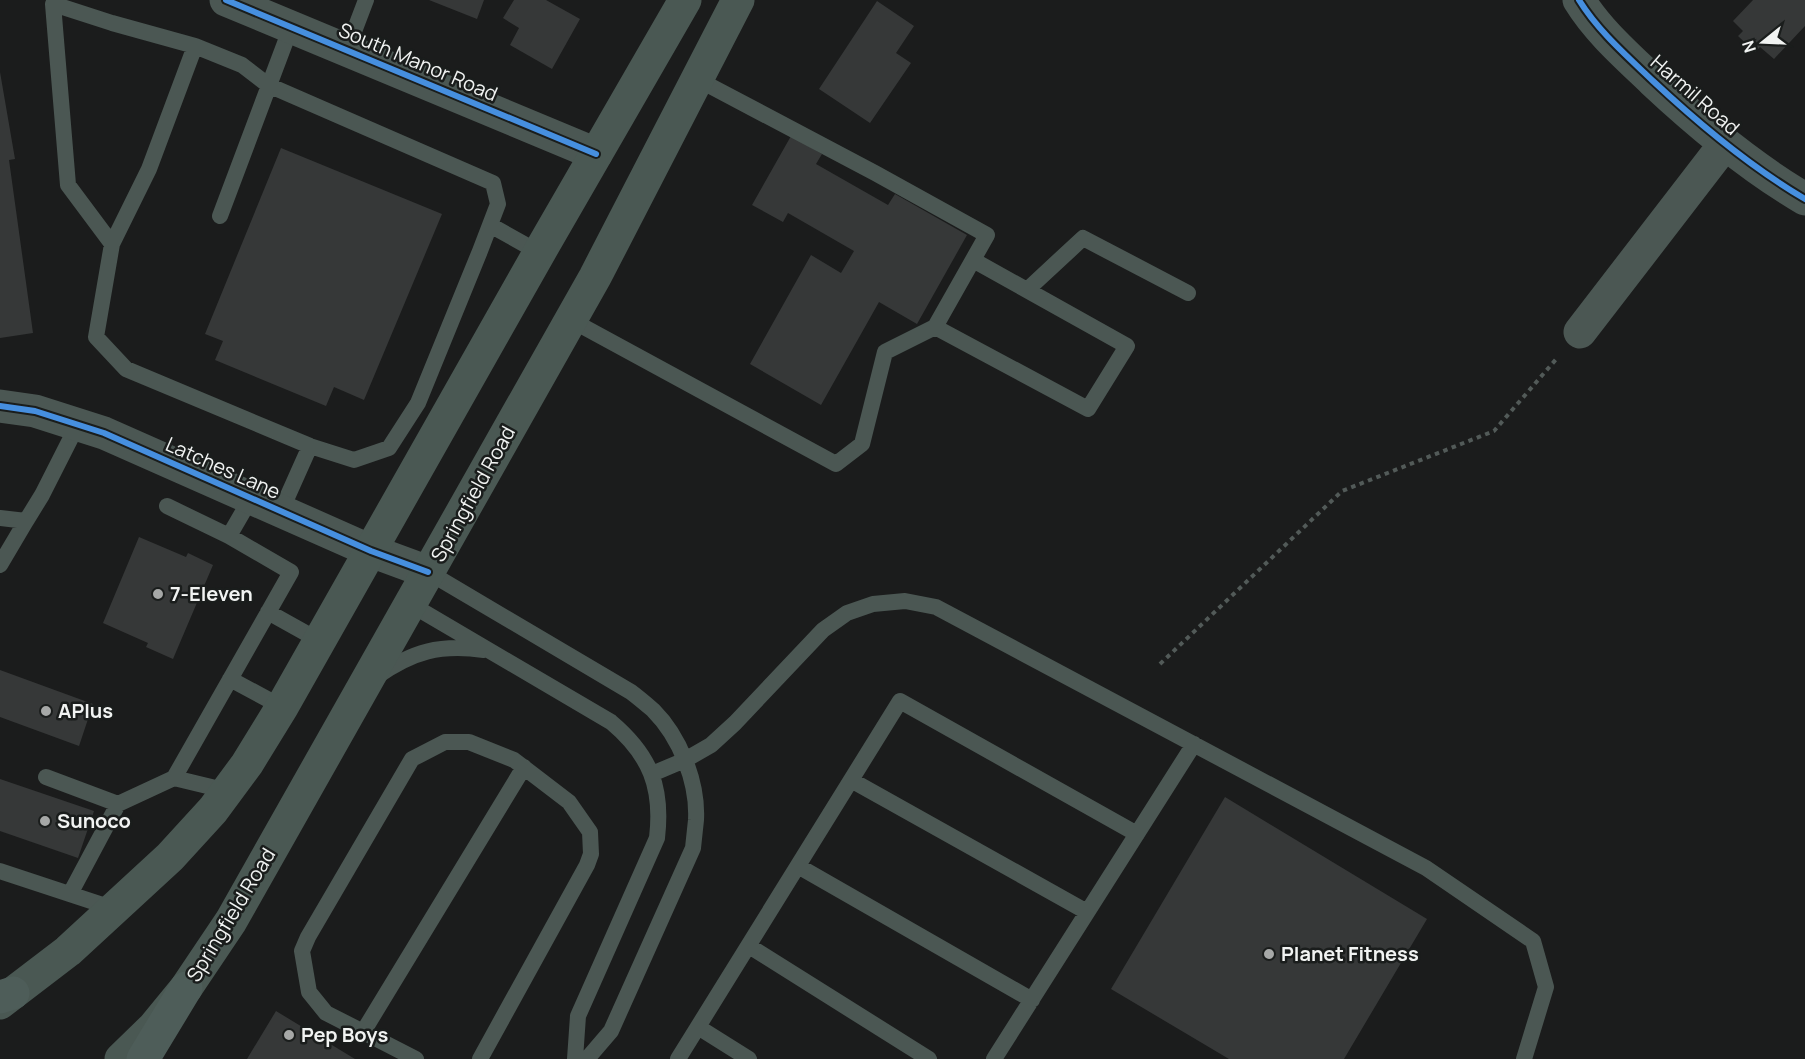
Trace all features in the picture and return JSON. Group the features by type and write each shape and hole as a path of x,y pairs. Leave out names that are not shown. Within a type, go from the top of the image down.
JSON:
{"highway":[{"path":"143,1059 186,988"}],"main road":[{"path":"4,998 68,951 170,857 213,810 247,764 282,707 370,551 431,411 540,253 685,0"},
{"name":"Springfield Road","path":"121,1059 154,1027 186,988 231,921 596,276 738,0"}],"street":[{"name":"South Manor Road","path":"226,0 596,154"},
{"name":"Harmil Road","path":"1579,0 1621,51 1725,145 1805,199"},
{"name":"Harmil Road","path":"1580,332 1725,145"},
{"name":"Latches Lane","path":"0,406 35,411 104,433 370,551 428,572"},
{"name":"Latches Lane","path":"370,551 410,604"}],"lane":[{"path":"347,51 366,0"},
{"path":"112,244 68,185 53,2 112,23 195,46 242,64 268,85 493,183 498,204 431,411 389,448 354,460 310,446 126,369 96,337 112,244 149,169 195,46"},
{"path":"220,216 291,27"},
{"path":"571,320 836,464 862,444 885,352 935,327 987,235 697,79"},
{"path":"490,225 540,253"},
{"path":"1027,290 1083,238 1188,293"},
{"path":"935,327 1088,410 1127,346 973,260"},
{"path":"0,566 42,495 78,424"},
{"path":"281,512 310,446"},
{"path":"229,536 251,498"},
{"path":"70,894 118,804 174,778 291,572 229,536 167,506"},
{"path":"0,518 26,521"},
{"path":"428,572 632,692 654,711 666,726 686,760 693,790 696,819 693,848 611,1031 587,1059"},
{"path":"651,774 686,760 711,745 735,723 823,630 847,613 873,604 905,601 936,607 1426,868 1533,941 1546,987 1524,1059"},
{"path":"410,604 611,722 628,736 641,753 651,774 658,797 660,818 657,838 578,1016 575,1059"},
{"path":"268,612 320,641"},
{"path":"364,687 393,666 428,651 445,647 463,647 490,651"},
{"path":"230,679 282,707"},
{"path":"678,1059 900,701 1137,834"},
{"path":"416,1059 326,1013 309,992 302,951 412,759 445,742 469,742 514,760 568,802 590,832 591,854 480,1059"},
{"path":"994,1059 1194,744"},
{"path":"363,1032 524,767"},
{"path":"46,777 118,804"},
{"path":"174,778 228,791"},
{"path":"851,780 1087,912"},
{"path":"798,866 1032,1000"},
{"path":"0,871 115,909"},
{"path":"749,946 929,1059"},
{"path":"698,1027 749,1059"}],"path":[{"path":"1160,664 1342,491 1494,431 1580,332"}],"building":[{"path":"429,0 484,0 477,19"},
{"path":"514,0 546,0 580,19 552,69 510,45 519,28 503,18"},
{"path":"1753,0 1805,0 1805,26 1774,59 1760,47 1755,52 1738,36 1743,31 1733,21"},
{"path":"877,1 914,26 896,53 911,63 870,123 819,89"},
{"path":"0,72 15,159 9,160 33,333 0,338"},
{"path":"791,136 822,154 816,164 888,205 895,194 967,235 917,324 879,302 821,405 750,364 811,255 841,273 854,251 788,213 783,222 752,205"},
{"path":"281,148 442,214 364,400 334,387 326,406 215,360 223,341 205,334"},
{"name":"7-Eleven","path":"139,537 186,557 188,553 213,565 173,659 146,647 148,643 103,623"},
{"name":"APlus","path":"0,670 93,704 79,746 0,717"},
{"name":"Sunoco","path":"0,779 94,811 78,858 0,831"},
{"name":"Planet Fitness","path":"1225,797 1427,919 1344,1059 1229,1059 1111,989"},
{"name":"Pep Boys","path":"276,1011 355,1059 247,1059"}],"cycle path":[{"path":"226,0 596,154"},
{"path":"1579,0 1613,43 1689,113 1745,159 1805,199"},
{"path":"0,406 35,411 104,433 371,551 428,572"}],"place":[{"name":"7-Eleven","path":"158,594"},
{"name":"APlus","path":"46,711"},
{"name":"Sunoco","path":"45,821"},
{"name":"Planet Fitness","path":"1269,954"},
{"name":"Pep Boys","path":"289,1035"}]}
